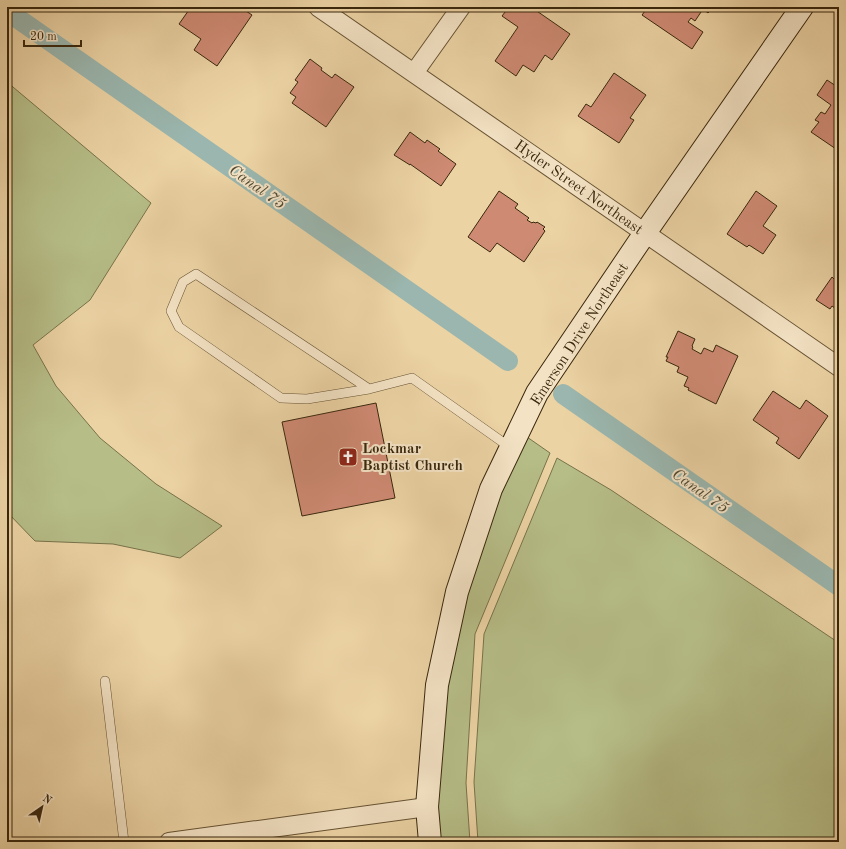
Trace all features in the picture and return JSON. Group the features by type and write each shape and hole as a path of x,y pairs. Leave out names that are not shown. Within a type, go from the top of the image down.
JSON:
{"street":[{"name":"Hyder Street Northeast","path":"318,7 839,368"},
{"path":"414,73 461,7"},
{"name":"Emerson Drive Northeast","path":"430,842 427,806 437,685 457,592 491,489 538,393 645,233 802,7"},
{"path":"169,842 427,806"}],"lane":[{"path":"369,389 196,274 183,282 172,311 179,327 281,398 307,399 369,389 412,378 511,448"},
{"path":"105,681 124,842"}],"green space":[{"path":"7,82 151,203 90,300 33,345 56,386 100,438 156,484 222,526 180,558 113,544 35,541 7,512 7,369 11,367 7,346"},
{"path":"527,437 550,453 475,634 466,783 470,842 440,842 437,805 447,685 467,594 500,492"},
{"path":"557,458 611,490 839,643 839,842 478,842 474,782 484,634"}],"building":[{"path":"191,7 229,7 234,10 235,7 240,7 252,15 217,66 194,50 201,39 179,24"},
{"path":"509,7 531,7 570,34 552,60 545,55 534,72 523,65 516,76 495,61 518,27 502,16"},
{"path":"648,7 713,7 708,13 703,9 695,21 691,18 688,22 703,32 692,49 642,15"},
{"path":"310,59 332,78 335,74 354,87 326,127 292,103 296,97 290,93 298,82 295,80"},
{"path":"614,73 646,95 630,118 634,120 619,143 578,116 586,104 591,107"},
{"path":"827,80 839,88 839,144 836,149 811,132 819,122 815,120 821,112 825,114 831,105 817,95"},
{"path":"410,132 425,143 427,140 440,149 438,151 456,164 441,186 410,164 394,155"},
{"path":"499,191 518,204 515,208 529,218 527,220 532,223 537,222 545,227 543,229 545,231 524,262 497,243 490,252 468,237"},
{"path":"756,191 777,206 763,226 776,235 763,254 749,245 747,247 727,234"},
{"path":"839,272 839,311 832,306 830,309 816,300 832,277 834,279"},
{"path":"839,311 839,320 835,317"},
{"path":"678,331 695,339 692,349 701,354 704,348 713,352 716,345 738,356 716,404 688,390 689,388 684,386 688,377 677,372 679,367 666,361 668,357 666,357"},
{"path":"773,391 800,409 806,400 828,416 799,459 776,443 779,438 753,420"},
{"path":"376,403 395,498 302,516 282,422"}],"waterway":[{"name":"Canal 75","path":"7,11 508,361"},
{"name":"Canal 75","path":"563,394 839,586"}],"place":[{"name":"Lockmar Baptist Church","path":"348,457"}]}
